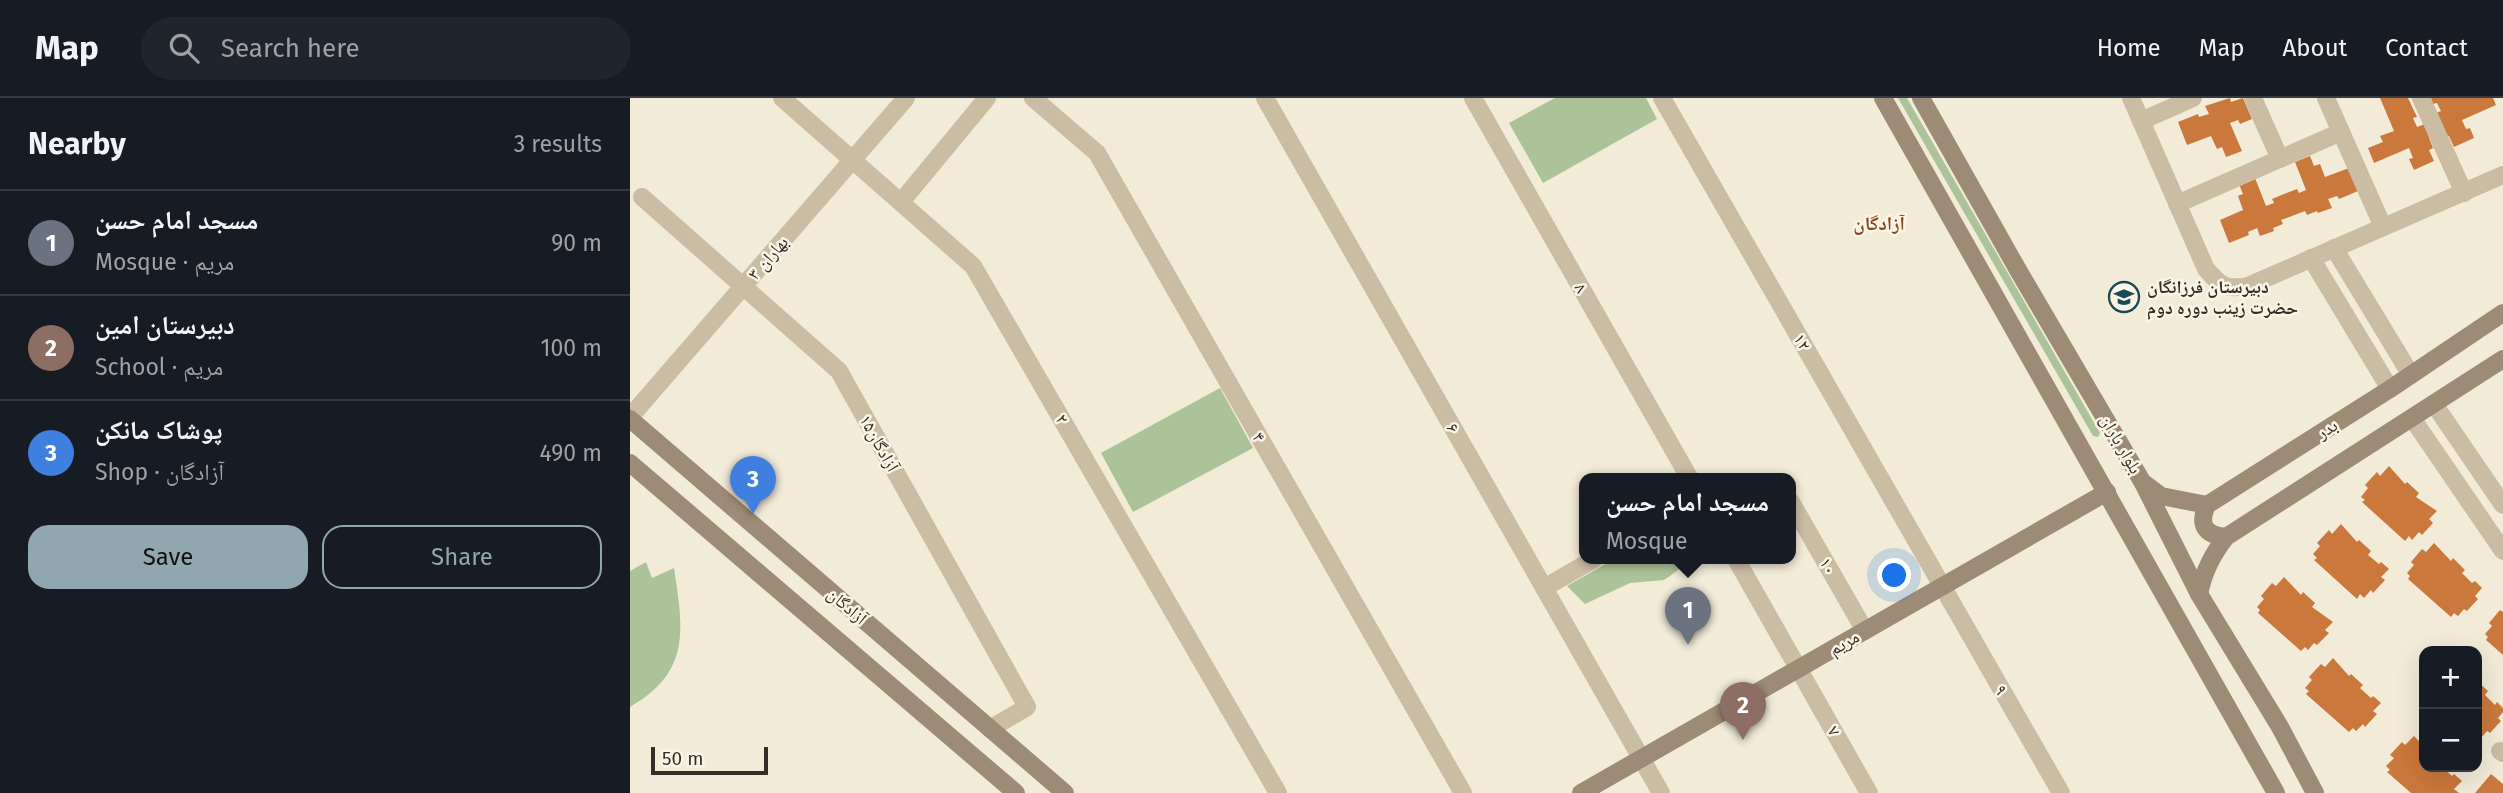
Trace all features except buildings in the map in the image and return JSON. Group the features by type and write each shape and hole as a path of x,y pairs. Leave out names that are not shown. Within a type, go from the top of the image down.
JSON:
{"street":[{"name":"۲","path":"782,98 973,266 1278,793"},
{"name":"بهاران ۳","path":"630,418 906,98"},
{"path":"901,202 987,98"},
{"name":"۴","path":"1033,98 1097,153 1463,793"},
{"name":"۶","path":"1265,98 1661,793"},
{"name":"۸","path":"1473,98 1687,473"},
{"name":"۱۲","path":"1662,98 1941,587"},
{"name":"بلوار باران","path":"1883,98 2276,793"},
{"name":"بلوار باران","path":"1921,98 2143,483 2199,594 2280,727 2315,793"},
{"path":"2131,98 2206,270 2218,283 2232,289 2248,286 2503,175"},
{"path":"2141,121 2193,98"},
{"path":"2253,98 2280,159"},
{"path":"2326,98 2383,227"},
{"path":"2421,98 2464,193"},
{"path":"2176,204 2341,132"},
{"name":"آزادگان۱۵","path":"642,197 839,371 1027,708 990,729"},
{"path":"2334,248 2411,375"},
{"path":"2311,258 2390,389"},
{"path":"1989,286 2018,270"},
{"name":"بدر","path":"2207,505 2390,389 2503,313"},
{"path":"2358,334 2380,324"},
{"name":"بدر","path":"2199,594 2213,553 2226,537 2503,359"},
{"path":"2434,404 2503,505"},
{"name":"آزادگان","path":"630,418 1065,793"},
{"path":"2412,418 2503,551"},
{"path":"2431,444 2453,432"},
{"name":"آزادگان","path":"630,463 1016,793"},
{"path":"2143,483 2161,496 2207,505 2202,516 2205,528 2214,536 2226,537"},
{"name":"مریم","path":"1581,793 2106,492"},
{"name":"۱۰","path":"1796,511 1865,631"},
{"path":"1544,588 1585,564"},
{"path":"1738,564 1798,669"},
{"name":"۹","path":"1941,587 2060,793"},
{"path":"849,650 871,626"},
{"name":"۷","path":"1798,669 1869,793"}],"green space":[{"path":"1555,98 1646,98 1657,119 1543,183 1509,123"},
{"path":"1898,98 1907,98 2100,433 2098,437 2093,436"},
{"path":"1220,388 1253,448 1133,512 1101,453"},
{"path":"646,562 652,578 674,568 680,610 679,647 674,663 664,679 630,707 630,571"},
{"path":"1605,564 1687,564 1664,580 1630,583 1585,604 1567,586"}],"place":[{"name":"دبیرستان فرزانگان حضرت زینب دوره دوم","path":"2124,297"},
{"name":"پوشاک مانکن","path":"753,514"},
{"name":"مسجد امام حسن","path":"1688,645"},
{"name":"دبیرستان امین","path":"1743,740"}],"district":[{"name":"آزادگان","path":"1879,223"}]}
